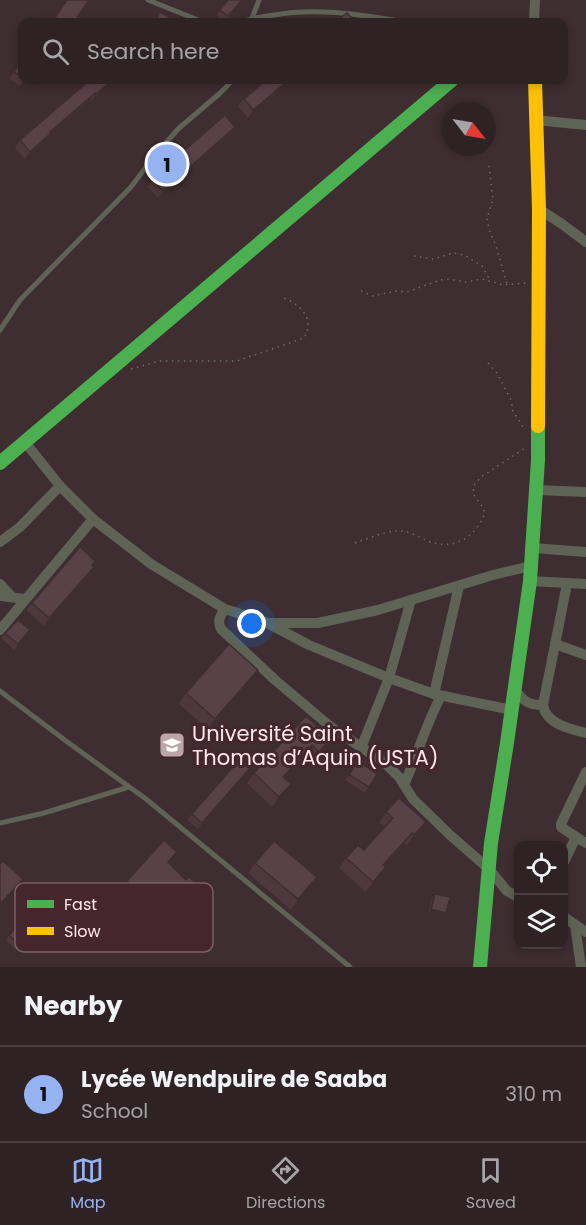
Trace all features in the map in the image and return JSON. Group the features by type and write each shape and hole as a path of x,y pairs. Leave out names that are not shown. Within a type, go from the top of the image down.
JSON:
{"street":[{"path":"534,18 535,0"},
{"path":"0,463 447,84"},
{"path":"480,967 491,843 512,710 533,548 538,442 539,283 535,84"},
{"path":"535,120 586,125"},
{"path":"539,209 586,242"},
{"path":"25,442 60,486 93,519 152,564 225,609 268,623 309,645 437,695 512,710"},
{"path":"0,542 20,527 60,486"},
{"path":"536,490 586,492"},
{"path":"0,630 93,519"},
{"path":"533,548 586,552"},
{"path":"268,623 318,623 378,610 531,566"},
{"path":"530,580 586,584"},
{"path":"0,584 6,597 25,599"},
{"path":"567,584 543,705 547,717 554,722 586,733"},
{"path":"404,785 430,720 437,695 459,586"},
{"path":"361,748 389,678 411,600"},
{"path":"225,609 219,619 221,629 275,680 331,727 386,764 399,777 413,799 489,869 507,891 515,895"},
{"path":"555,644 586,655"},
{"path":"514,690 528,703 543,705"},
{"path":"586,772 561,824 561,827 586,843"},
{"path":"568,854 576,837"},
{"path":"568,920 586,932"},
{"path":"575,924 581,967"}],"lane":[{"path":"148,0 193,18"},
{"path":"252,18 259,0"},
{"path":"264,18 291,12 324,11 380,18"},
{"path":"0,330 20,300 131,187 177,129 229,84"},
{"path":"0,691 155,806 350,967"},
{"path":"0,823 44,813 129,787"}],"path":[{"path":"489,166 493,200 487,218 507,285"},
{"path":"414,256 433,259 453,253 464,255 482,266 490,281"},
{"path":"361,291 372,296 397,291 407,292 449,279 465,282 482,279 503,285 539,283"},
{"path":"130,369 159,361 237,361 304,338 307,334 308,322 305,313 290,300 281,297"},
{"path":"488,363 497,373 511,400 513,411 524,429"},
{"path":"355,543 395,531 407,532 434,543 448,545 461,542 474,531 485,513 483,506 473,494 474,485 481,477 538,442"}],"building":[{"path":"67,0 89,0 77,18 55,18"},
{"path":"228,0 242,0 228,16 220,10"},
{"path":"160,12 171,18 157,18"},
{"path":"347,13 351,18 340,18"},
{"path":"85,84 108,84 50,132 30,152 20,140"},
{"path":"261,84 284,84 253,110 244,99"},
{"path":"225,115 235,127 163,191 153,180"},
{"path":"80,547 95,561 92,565 94,567 49,618 32,603"},
{"path":"18,620 30,630 18,644 5,633"},
{"path":"229,644 258,670 215,719 186,693"},
{"path":"306,716 331,739 319,752 312,745 283,777 291,784 279,797 254,773"},
{"path":"241,758 251,767 202,823 192,814"},
{"path":"358,761 377,774 369,787 349,775"},
{"path":"399,798 426,822 414,835 412,833 383,865 386,867 373,882 346,858 358,845 364,850 393,818 386,812"},
{"path":"164,840 177,852 168,862 186,880 189,877 196,883 129,883 127,881"},
{"path":"274,841 317,877 298,899 255,863"},
{"path":"3,861 23,879 19,883 15,883 15,888 0,904 0,864"},
{"path":"435,894 450,897 446,913 431,909"},
{"path":"15,929 15,941 9,935"}],"traffic: fast":[{"path":"0,463 447,84"},
{"path":"480,967 491,843 530,581 538,426"}],"traffic: slow":[{"path":"535,84 539,209 538,426"}],"place":[{"name":"Lycée Wendpuire de Saaba","path":"167,164"},
{"name":"Université Saint Thomas d’Aquin (USTA)","path":"172,745"}]}
